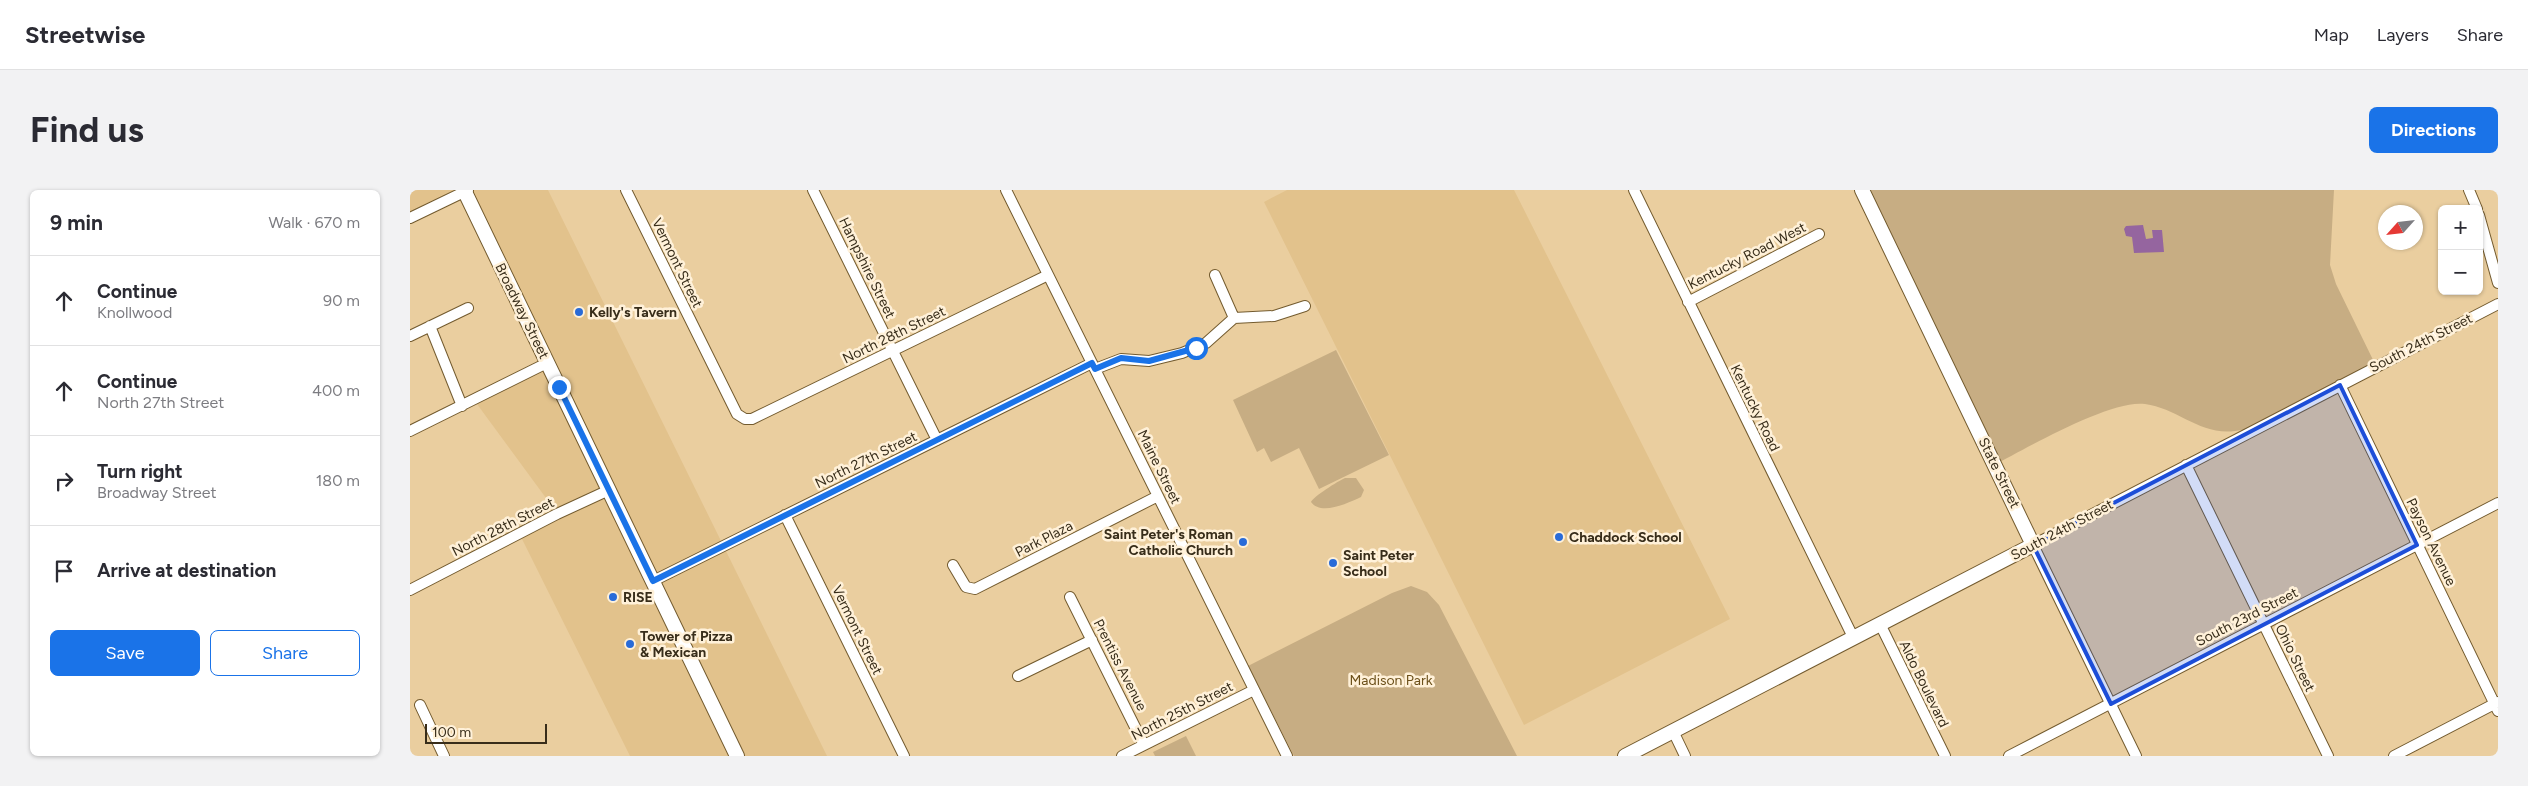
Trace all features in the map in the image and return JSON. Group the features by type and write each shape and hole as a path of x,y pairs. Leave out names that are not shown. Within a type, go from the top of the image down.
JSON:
{"main road":[{"name":"State Street","path":"1862,190 2033,545"},
{"name":"Broadway Street","path":"466,191 737,756"},
{"name":"South 24th Street","path":"1626,756 2033,545"}],"street":[{"name":"Vermont Street","path":"626,190 737,414 745,419 752,419"},
{"name":"Hampshire Street","path":"813,190 937,440"},
{"name":"Maine Street","path":"1006,190 1287,756"},
{"name":"Kentucky Road","path":"1634,190 1853,637"},
{"path":"2470,190 2476,205"},
{"path":"410,218 466,191"},
{"path":"2483,229 2498,282"},
{"name":"Kentucky Road West","path":"1688,302 1819,234"},
{"name":"North 28th Street","path":"752,419 1048,275"},
{"path":"1215,276 1234,318 1274,316 1306,306"},
{"name":"South 24th Street","path":"2033,545 2186,464 2498,304"},
{"path":"410,336 468,308"},
{"name":"North 27th Street","path":"653,581 937,440 1093,366 1121,358 1149,361 1196,348 1214,338 1234,318"},
{"path":"430,326 462,406"},
{"path":"410,431 547,363"},
{"name":"Payson Avenue","path":"2340,385 2497,706"},
{"name":"Ohio Street","path":"2186,464 2328,756"},
{"name":"North 28th Street","path":"410,590 609,490"},
{"name":"Park Plaza","path":"953,565 966,587 975,589 1158,496"},
{"name":"South 23rd Street","path":"2009,756 2498,503"},
{"name":"Vermont Street","path":"785,515 904,756"},
{"name":"State Street","path":"2033,545 2136,756"},
{"name":"Prentiss Avenue","path":"1070,597 1144,745"},
{"name":"Aldo Boulevard","path":"1880,624 1944,756"},
{"path":"1018,676 1092,640"},
{"name":"North 25th Street","path":"1122,756 1254,690"},
{"path":"420,705 444,756"},
{"path":"2394,756 2497,706"},
{"path":"1673,731 1686,756"}],"highlighted area":[{"path":"2340,385 2417,545 2111,704 2033,545"}],"shaded area":[{"path":"410,190 548,190 827,756 630,756 520,535 557,513 474,400 547,363 465,192 410,218"},
{"name":"Chaddock School","path":"1287,190 1514,190 1730,619 1524,725 1264,202"},
{"path":"2143,225 2146,239 2153,238 2152,230 2162,230 2164,252 2134,253 2132,237 2126,236 2124,229 2126,226"}],"green space":[{"path":"1862,190 2334,190 2330,265 2336,284 2376,366 2280,416 2263,424 2245,429 2223,431 2211,429 2157,407 2145,404 2130,404 2069,426 1994,465"},
{"path":"1336,350 1389,455 1319,489 1299,448 1271,462 1264,448 1257,452 1233,400"},
{"path":"1345,478 1356,478 1364,490 1361,497 1342,505 1328,508 1315,506 1311,502 1321,493"},
{"name":"Madison Park","path":"1411,586 1427,592 1439,605 1517,756 1294,756 1248,666 1392,593"},
{"path":"1186,736 1196,756 1155,756 1153,752"}],"place":[{"name":"Kelly's Tavern","path":"579,312"},
{"name":"Chaddock School","path":"1559,537"},
{"name":"Saint Peter's Roman Catholic Church","path":"1243,542"},
{"name":"Saint Peter School","path":"1333,563"},
{"name":"RISE","path":"613,597"},
{"name":"Tower of Pizza & Mexican","path":"630,644"}],"route":[{"path":"559,387 653,581 1092,363 1095,369 1121,358 1149,361 1182,354 1196,348"}]}
